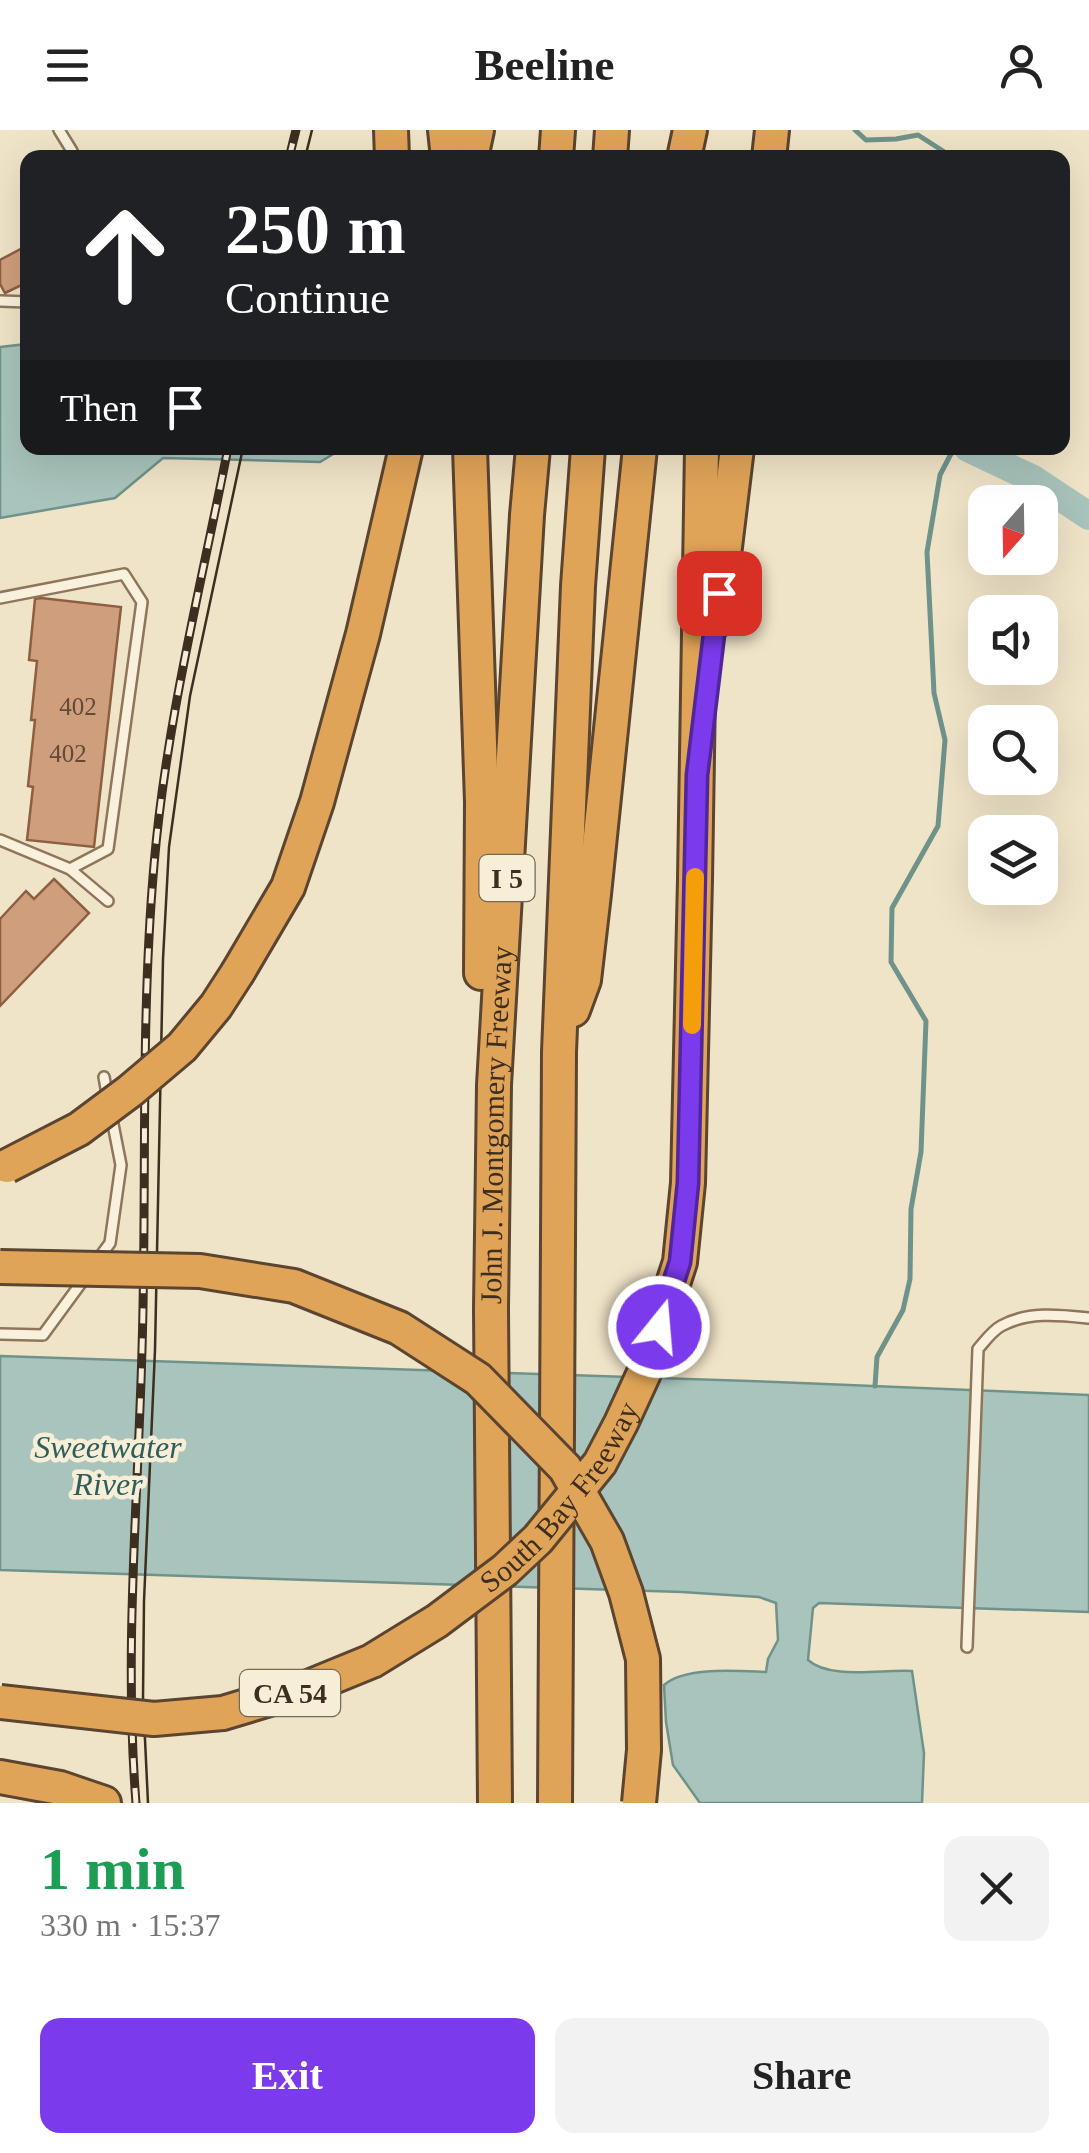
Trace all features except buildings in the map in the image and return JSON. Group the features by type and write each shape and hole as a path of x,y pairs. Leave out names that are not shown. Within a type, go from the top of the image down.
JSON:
{"highway":[{"path":"344,704 350,628 385,455"},
{"path":"3,1167 79,1129 182,1047 216,1006 288,887 344,704 404,455"},
{"path":"470,455 482,802 480,1033 494,1085"},
{"name":"John J. Montgomery Freeway","path":"496,1803 494,1085 533,455"},
{"name":"John J. Montgomery Freeway","path":"555,1803 559,1052 577,605 588,455"},
{"path":"559,1052 584,980 639,455"},
{"path":"697,775 702,455"},
{"path":"697,775 736,455"},
{"name":"South Bay Freeway","path":"0,1702 154,1719 223,1713 306,1688 372,1661 436,1622 505,1570 538,1539 600,1462 644,1373 680,1262 688,1183 697,775"},
{"path":"0,1267 200,1270 294,1286 399,1328 478,1379 565,1468 607,1541 643,1658 644,1750 639,1803"},
{"path":"0,1777 60,1788 104,1803"}],"lane":[{"path":"0,598 124,574 142,602 108,849 70,870"},
{"path":"0,840 70,870 108,901"},
{"path":"0,1334 43,1335 110,1244 121,1164 104,1077"},
{"path":"966,1646 978,1349 998,1327 1021,1318 1051,1314 1089,1318"}],"water":[{"path":"20,345 20,455 332,455 320,462 163,458 115,498 0,518 0,347"},
{"name":"Sweetwater River","path":"0,1356 1089,1395 1089,1612 819,1603 813,1608 808,1660 843,1672 912,1671 924,1753 922,1803 700,1803 673,1765 664,1685 698,1672 766,1672 778,1640 776,1603 759,1597 682,1592 0,1570"}],"waterway":[{"path":"855,130 866,140 918,135 941,150"},
{"path":"875,1386 877,1357 903,1310 910,1279 911,1209 921,1152 926,1021 891,962 892,908 938,826 945,740 934,693 927,552 940,475 950,455"},
{"path":"983,455 1033,479 1089,516"}],"tram line":[{"path":"307,150 312,130"},
{"path":"148,1803 144,1601 169,847 190,696 242,455"}],"railway":[{"path":"291,150 296,130"},
{"path":"136,1803 132,1633 142,1349 145,1046 154,865 185,655 227,455"}],"slow traffic":[{"path":"692,1025 695,877"}],"route":[{"path":"659,1327 680,1262 688,1183 697,775 719,593"}]}
